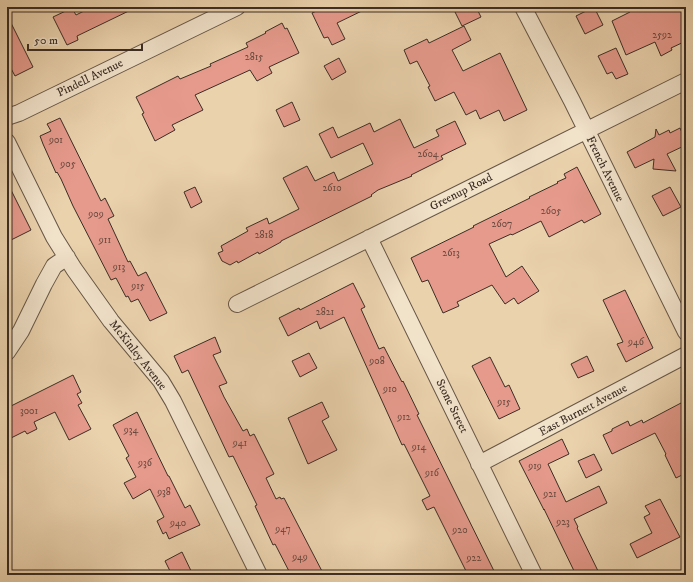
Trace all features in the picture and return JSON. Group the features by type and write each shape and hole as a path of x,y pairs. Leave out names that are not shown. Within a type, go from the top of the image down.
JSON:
{"street":[{"name":"Pindell Avenue","path":"7,117 19,113 237,7"},
{"name":"French Avenue","path":"523,7 686,332"},
{"name":"Greenup Road","path":"237,304 686,81"},
{"name":"McKinley Avenue","path":"7,142 54,238 111,321 161,381 173,402 259,575"},
{"name":"Stone Street","path":"369,238 534,575"},
{"path":"7,352 21,332 54,266 67,257"},
{"name":"East Burnett Avenue","path":"480,464 686,356"}],"building":[{"path":"92,7 137,7 77,36 78,40 67,45 53,17 72,8 76,15"},
{"path":"325,7 370,7 337,23 345,39 332,45 328,37 324,38 312,13"},
{"path":"465,7 476,7 481,17 462,26 455,12"},
{"path":"594,7 603,25 585,34 576,16"},
{"path":"627,7 686,7 686,41 671,48 672,50 661,56 655,42 626,55 612,21 630,12"},
{"path":"7,15 33,67 15,76 7,61"},
{"path":"282,23 285,29 287,28 299,53 269,67 272,73 257,81 250,70 195,95 203,110 172,125 175,130 155,141 142,114 144,113 136,97 178,76 180,79 211,66 210,64 248,47 246,43"},
{"path":"464,26 471,40 452,50 463,71 500,53 527,110 504,121 499,110 480,119 476,110 466,115 454,92 435,101 428,87 430,86 417,61 410,64 404,50 427,39 429,43"},
{"path":"616,48 628,74 616,79 612,72 607,74 598,56"},
{"path":"339,58 346,72 332,80 324,66"},
{"path":"292,102 300,120 284,127 276,110"},
{"path":"60,118 101,201 105,198 114,216 108,219 128,262 130,261 138,276 146,272 167,313 150,321 138,299 131,302 128,296 126,297 116,278 111,280 73,206 61,179 57,172 56,173 40,136 51,131 47,124"},
{"path":"400,119 414,148 439,136 436,130 455,121 466,144 441,156 443,159 411,175 412,176 378,190 371,195 372,196 281,241 259,254 258,252 238,263 237,261 230,265 222,261 218,253 223,251 221,246 248,231 246,228 267,218 269,224 299,209 283,178 307,166 315,181 334,172 338,181 373,164 363,143 331,158 319,134 333,127 338,138 370,123 374,132"},
{"path":"680,128 686,145 667,154 676,171 653,169 654,159 635,168 627,152 655,137 656,129 659,135 669,130 670,133"},
{"path":"577,167 601,214 584,223 582,220 549,237 541,221 489,244 506,277 522,266 539,291 518,304 514,298 505,304 492,285 457,302 459,306 443,313 428,280 422,282 411,258 558,183 557,182 566,178 564,174"},
{"path":"7,182 31,230 11,240 7,233"},
{"path":"195,187 202,202 191,208 184,192"},
{"path":"670,187 681,207 663,216 652,196"},
{"path":"353,283 365,307 361,309 379,349 384,347 402,382 403,381 419,414 417,415 496,575 468,575 434,507 427,510 422,500 430,496 404,444 402,445 344,317 320,329 317,321 288,336 279,318 299,308 300,310"},
{"path":"625,290 653,348 626,362 617,344 623,342 603,300"},
{"path":"215,337 221,352 213,355 227,383 219,386 224,397 243,431 247,429 250,436 254,434 274,474 266,478 276,499 280,497 281,499 284,498 324,575 291,575 275,544 273,545 255,506 257,505 233,456 229,457 188,370 182,373 174,356"},
{"path":"309,353 317,368 300,377 292,361"},
{"path":"587,356 594,371 578,378 571,364"},
{"path":"490,357 505,387 509,385 520,409 499,419 472,366"},
{"path":"73,375 81,392 77,394 82,403 78,405 91,429 69,440 55,412 34,422 37,429 27,434 25,431 7,440 7,408"},
{"path":"322,402 329,417 322,421 337,450 308,464 288,418"},
{"path":"681,403 682,406 686,404 686,473 676,478 655,433 612,454 603,435 628,421 630,426 642,420 643,423"},
{"path":"137,412 185,508 190,505 200,525 169,539 166,532 163,534 157,521 164,517 150,489 133,499 124,483 136,477 126,458 129,456 113,425"},
{"path":"562,439 569,454 548,464 566,502 599,486 607,503 574,519 600,575 576,575 519,461"},
{"path":"594,454 602,470 586,478 578,461"},
{"path":"660,499 680,537 637,558 630,544 652,533 644,517 650,514 645,506"},
{"path":"182,552 193,575 172,575 165,561"}]}
